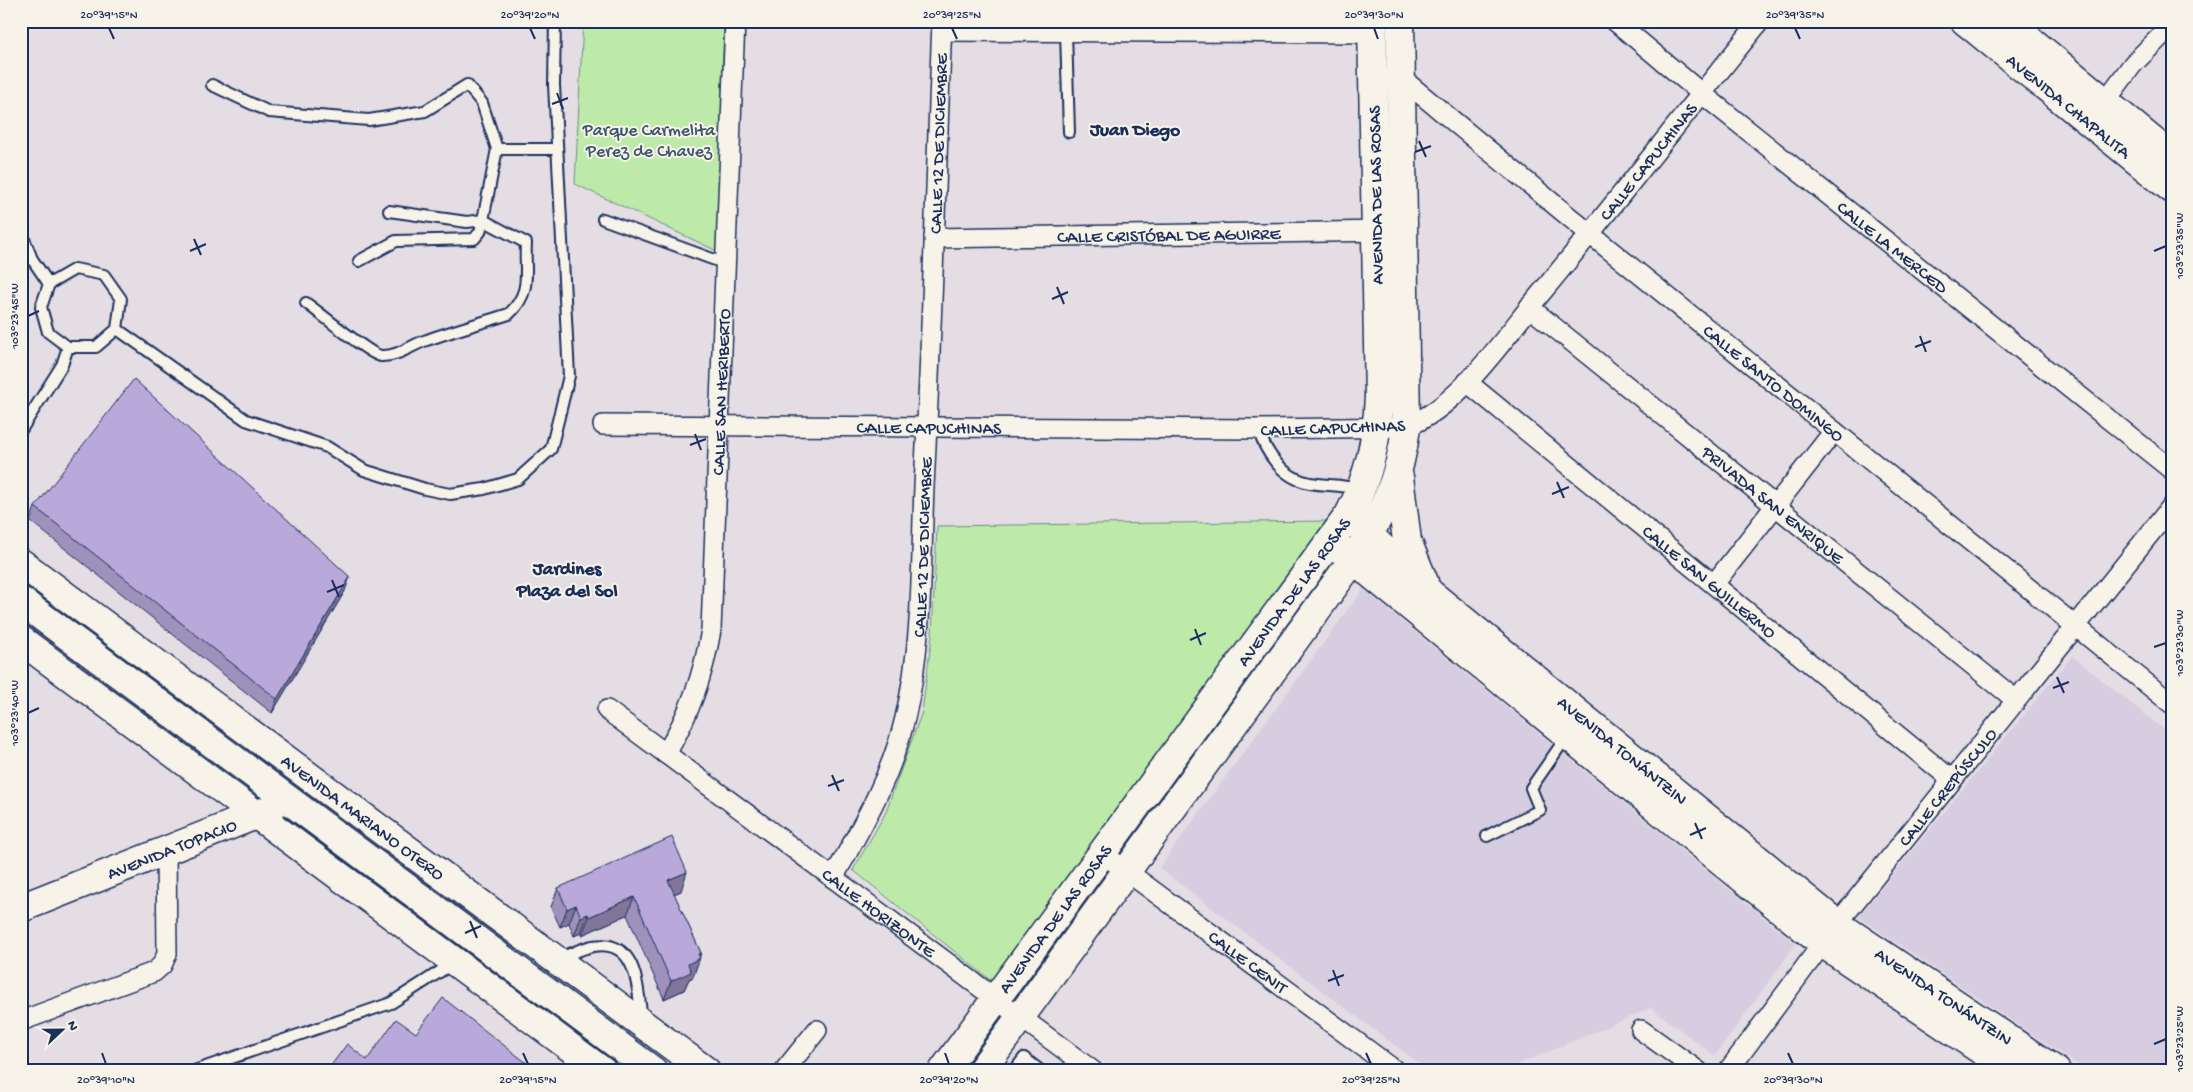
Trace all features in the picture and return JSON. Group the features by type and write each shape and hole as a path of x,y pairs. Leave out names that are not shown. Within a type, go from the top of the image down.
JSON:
{"street":[{"name":"CALLE SAN HERIBERTO","path":"666,754 694,699 705,666 711,630 736,21"},
{"name":"AVENIDA DE LAS ROSAS","path":"980,1071 1353,560 1369,536 1399,473 1406,427 1400,21"},
{"name":"CALLE LA MERCED","path":"1616,21 1701,93 2172,470"},
{"name":"CALLE CAPUCHINAS","path":"603,425 1258,429 1406,427 1419,422 1438,409 1467,382 1590,234 1760,21"},
{"name":"AVENIDA CHAPALITA","path":"1965,21 2097,113 2172,157"},
{"name":"AVENIDA CHAPALITA","path":"2007,21 2172,189"},
{"path":"2097,113 2133,64 2172,25"},
{"path":"942,26 1066,32 1372,27"},
{"name":"CALLE 12 DE DICIEMBRE","path":"833,878 878,795 905,720 912,686 917,643 927,428 942,26"},
{"name":"AVENIDA DE LAS ROSAS","path":"943,1071 1349,515 1362,490 1368,472 1377,427 1380,397 1372,27"},
{"path":"1372,73 1400,77"},
{"name":"CALLE SANTO DOMINGO","path":"1400,77 1590,234 2172,704"},
{"name":"CALLE CRISTÓBAL DE AGUIRRE","path":"934,238 1375,232 1403,230"},
{"name":"PRIVADA SAN ENRIQUE","path":"1529,307 2016,700"},
{"name":"CALLE SAN GUILLERMO","path":"1467,382 1952,780"},
{"path":"1714,584 1834,431"},
{"path":"1399,473 1407,541 1419,575 1431,594"},
{"name":"CALLE CREPÚSCULO","path":"1728,1071 1830,933 2172,506"},
{"name":"AVENIDA TONÁNTZIN","path":"1349,515 1431,594 1830,933 2056,1071"},
{"name":"AVENIDA TONÁNTZIN","path":"1330,540 1567,735 2012,1071"},
{"name":"AVENIDA MARIANO OTERO","path":"21,563 706,1071"},
{"name":"AVENIDA MARIANO OTERO","path":"21,602 653,1071"},
{"path":"21,640 456,961 575,1057 602,1071"},
{"name":"CALLE HORIZONTE","path":"606,710 1093,1071"},
{"name":"AVENIDA TOPACIO","path":"21,908 323,787"},
{"path":"21,1022 154,972 162,966 167,954 166,850"},
{"name":"CALLE CENIT","path":"1102,853 1396,1071"},
{"path":"784,1071 817,1030"},
{"path":"1641,1030 1698,1071"}],"lane":[{"path":"117,329 246,420 298,436 328,448 364,470 425,489 450,494 518,480 551,449 569,376 554,85 555,21"},
{"path":"1066,32 1069,132"},
{"path":"212,85 270,112 369,120 425,111 467,86 482,103 497,148 480,232 474,239 396,241 359,261"},
{"path":"497,148 557,149"},
{"path":"306,303 353,338 364,349 380,356 398,353 423,342 509,314 520,304 527,283 526,243 483,220 468,222 389,211"},
{"path":"603,219 726,264"},
{"path":"21,231 32,259 49,284"},
{"path":"75,269 104,275 121,300 117,329 96,347 68,347 48,332 41,307 49,284 75,269"},
{"path":"21,430 62,365 68,347"},
{"path":"1258,429 1265,448 1276,463 1290,475 1308,483 1335,484 1362,490"},
{"path":"1487,836 1540,810 1531,788 1567,735"},
{"path":"556,960 592,946 608,945 622,950 633,966 644,1025"},
{"path":"194,1071 392,1003 456,961"},
{"path":"1014,1071 1024,1058 1041,1071"}],"shaded area":[{"path":"1363,589 1796,944 1715,1056 1651,1008 1503,1071 1429,1071 1159,868"},
{"path":"2072,656 2172,736 2172,1071 2087,1071 1858,917"}],"green space":[{"name":"Parque Carmelita Perez de Chavez","path":"583,21 724,21 717,251 575,184"},
{"path":"1328,521 994,983 853,870 885,814 922,712 932,635 937,526"}],"building":[{"path":"134,379 350,577 277,699 35,507"},
{"path":"672,837 687,872 668,880 701,953 698,954 700,958 688,964 691,972 671,981 634,897 589,917 588,914 581,917 576,905 567,909 558,888"},
{"path":"443,998 537,1071 327,1071 347,1044 367,1060 396,1019 416,1033"},
{"path":"300,1066 307,1071 296,1071"}],"district":[{"name":"Juan Diego","path":"1135,128"},
{"name":"Jardines Plaza del Sol","path":"567,578"}]}
